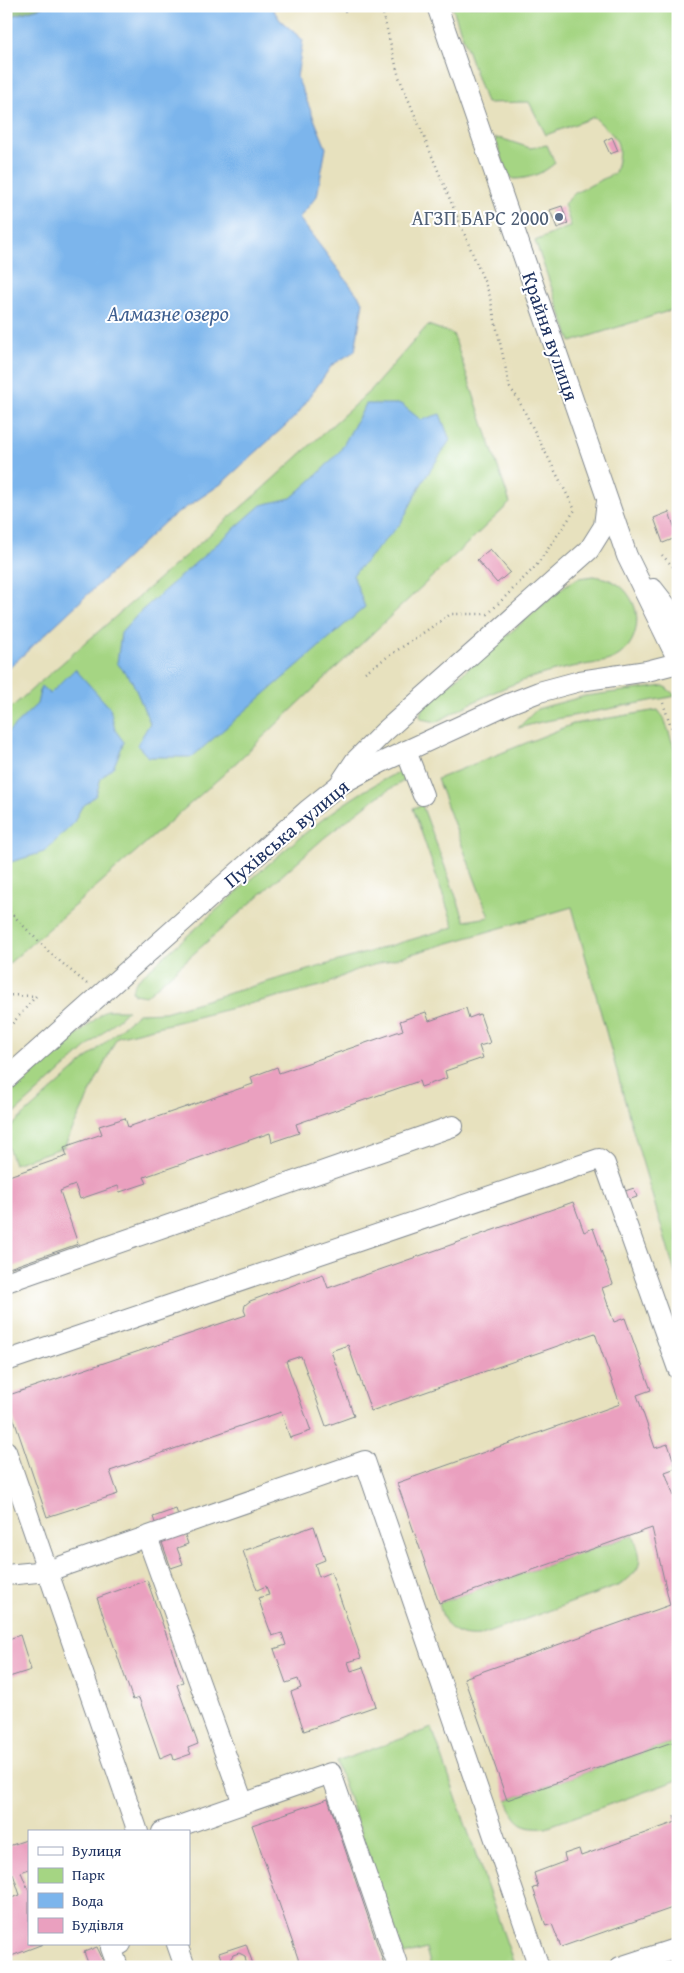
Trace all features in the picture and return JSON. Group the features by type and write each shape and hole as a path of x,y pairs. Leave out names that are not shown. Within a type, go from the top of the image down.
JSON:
{"street":[{"name":"Крайня вулиця","path":"437,6 627,556 678,661"},
{"path":"338,785 355,761 384,732 589,550 604,526 608,500"},
{"path":"627,556 678,621"},
{"name":"Пухівська вулиця","path":"6,1078 338,785 406,751 508,704 539,692 580,681 647,671 678,661"},
{"name":"Пухівська вулиця","path":"647,671 678,675"},
{"path":"406,751 422,795"},
{"path":"6,1282 454,1126"},
{"path":"6,1361 598,1159 605,1164 678,1369"},
{"path":"6,1451 137,1830"},
{"path":"6,1575 48,1571 365,1461 540,1967"},
{"path":"147,1537 243,1803"},
{"path":"168,1830 331,1773 398,1967"},
{"path":"116,1946 111,1948 118,1967"},
{"path":"178,1946 185,1967"},
{"path":"620,1967 678,1948"}],"path":[{"path":"344,6 345,12"},
{"path":"364,672 451,614 488,614 536,566 574,510 517,397 510,388 489,293 399,78 381,6"},
{"path":"662,555 678,572"},
{"path":"663,704 678,747"},
{"path":"6,908 50,953 100,994"},
{"path":"6,995 36,996 6,1031"}],"green space":[{"path":"6,6 46,6 6,18"},
{"path":"452,6 678,6 678,308 571,342 535,241 571,226 564,204 575,193 615,173 619,153 616,141 608,130 594,117 546,135 529,102 486,103"},
{"path":"495,138 530,148 547,145 555,163 536,175 513,179 508,174"},
{"path":"428,325 453,334 510,503 224,774 6,966 6,712 262,489 371,390"},
{"path":"594,576 613,581 623,588 631,598 636,611 637,623 634,636 620,655 603,662 559,670 522,681 488,695 437,722 421,719 420,714 423,707 566,585 579,578"},
{"path":"664,686 676,696 518,728 537,709 585,696"},
{"path":"658,710 664,718 678,759 678,1283 632,1127 572,907 353,971 325,985 117,1037 64,1147 14,1164 6,1141 6,1131 138,1013 165,1012 454,927 413,808 422,805 465,921 489,917 437,779 573,724"},
{"path":"405,769 412,776 377,797 324,838 146,996 134,994 132,990 136,981 320,821 360,793"},
{"path":"106,1010 128,1010 6,1121 6,1097"},
{"path":"633,1535 639,1551 639,1563 634,1574 620,1585 479,1636 457,1633 444,1619 439,1603"},
{"path":"432,1728 515,1967 431,1967 426,1949 404,1955 336,1762"},
{"path":"678,1740 678,1780 546,1827 531,1827 520,1822 513,1814 507,1800"}],"water":[{"name":"Алмазне озеро","path":"46,6 271,6 280,20 303,40 297,77 326,148 317,196 299,218 363,302 355,351 332,365 297,415 221,484 166,521 6,671 6,18"},
{"path":"366,404 401,404 421,420 440,414 450,440 422,483 401,523 353,575 365,607 192,757 148,757 137,745 150,723 132,681 117,663 121,633 140,612 261,505 291,498 318,474 340,451"},
{"path":"75,669 110,708 115,730 124,742 114,766 101,778 96,795 81,808 73,824 44,852 11,862 6,854 6,734 37,704 41,686 50,694"}],"building":[{"path":"612,137 618,151 610,154 604,141"},
{"name":"АГЗП БАРС 2000","path":"562,206 568,224 557,228 550,210"},
{"path":"669,512 678,537 663,543 654,518"},
{"path":"490,549 510,572 497,583 477,560"},
{"path":"466,1008 469,1018 480,1014 490,1043 479,1046 483,1058 445,1071 447,1078 421,1087 419,1081 296,1124 299,1133 272,1142 270,1133 144,1177 147,1183 120,1192 118,1186 80,1199 75,1185 60,1191 78,1244 6,1269 6,1177 67,1156 64,1147 102,1134 99,1126 125,1118 128,1127 253,1084 251,1077 277,1067 279,1073 403,1030 400,1021 426,1012 429,1021"},
{"path":"634,1188 637,1197 625,1201 622,1192"},
{"path":"573,1202 584,1232 593,1228 613,1284 602,1288 614,1322 625,1318 651,1390 637,1395 655,1448 668,1444 676,1468 665,1472 678,1507 678,1740 507,1800 464,1678 670,1605 652,1528 439,1603 397,1483 620,1404 595,1333 371,1411 348,1345 331,1351 354,1416 326,1426 301,1356 286,1361 311,1431 290,1438 281,1412 110,1471 118,1494 47,1517 6,1396 246,1315 245,1305 250,1301 323,1274 328,1288"},
{"path":"176,1509 188,1544 177,1548 183,1564 171,1568 153,1517"},
{"path":"314,1526 325,1560 315,1564 319,1577 331,1572 361,1658 348,1662 351,1671 363,1667 376,1706 304,1731 291,1692 301,1688 298,1679 286,1683 274,1649 286,1645 282,1633 272,1636 258,1598 269,1595 266,1586 257,1590 243,1551"},
{"path":"147,1580 183,1682 177,1685 198,1744 188,1748 191,1754 174,1760 172,1753 160,1758 139,1698 133,1700 97,1598"},
{"path":"20,1635 31,1670 6,1678 6,1640"},
{"path":"328,1799 385,1967 301,1967 252,1825"},
{"path":"678,1815 678,1906 561,1947 552,1924 546,1926 533,1888 538,1887 534,1873 566,1861 564,1854 579,1849 581,1856 676,1822 674,1816"},
{"path":"28,1839 28,1869 21,1872 28,1890 28,1946 38,1946 6,1958 6,1900 20,1895 13,1874 6,1877 6,1847"},
{"path":"246,1944 254,1967 244,1967 246,1962 245,1956 239,1953 233,1955 229,1961 231,1967 224,1967 219,1953"},
{"path":"97,1947 105,1964 103,1965 104,1967 87,1967 86,1964 88,1963 84,1952"}],"place":[{"name":"АГЗП БАРС 2000","path":"559,217"}]}
